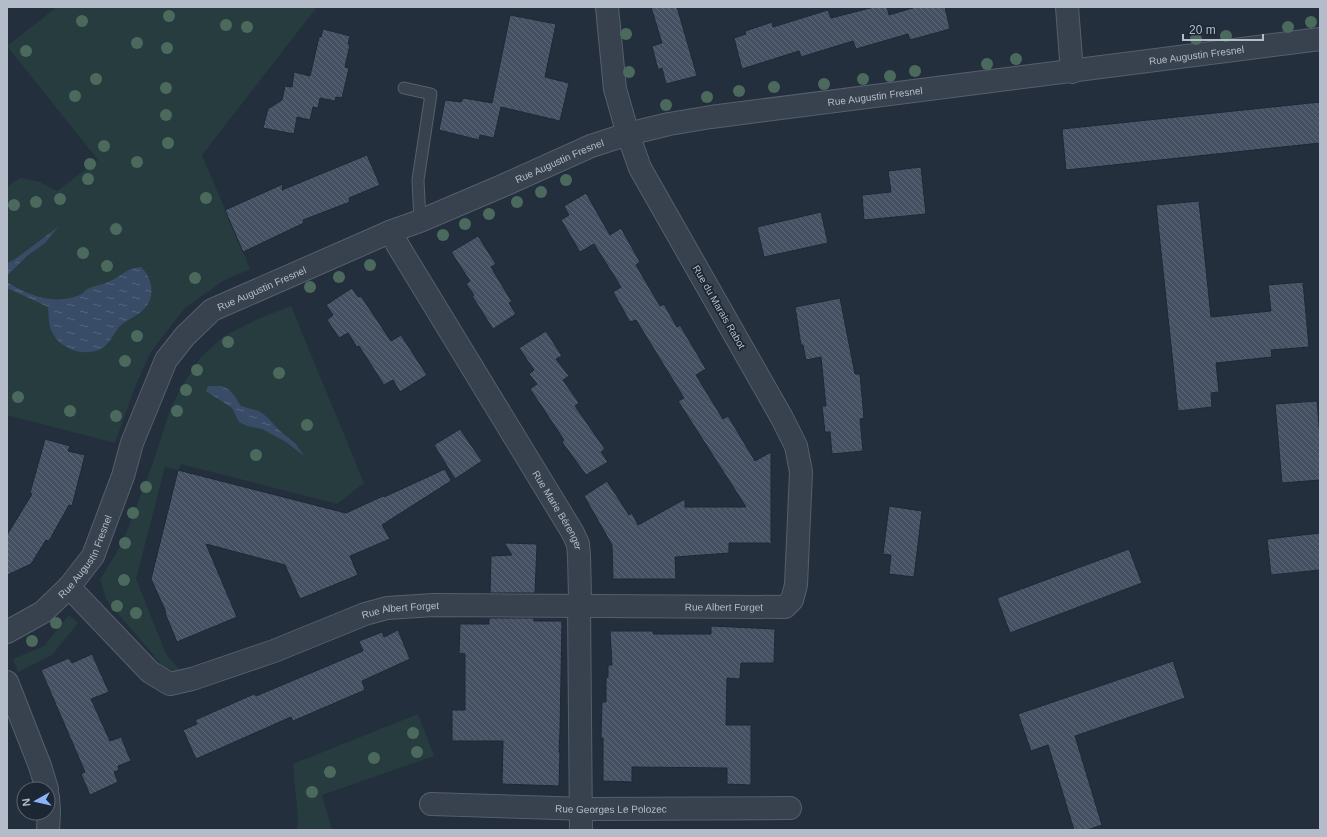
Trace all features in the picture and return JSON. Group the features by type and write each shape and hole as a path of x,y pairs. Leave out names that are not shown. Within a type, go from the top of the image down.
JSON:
{"street":[{"name":"Rue du Marais Rabot","path":"607,7 615,89 640,168 782,418 796,446 801,472 796,585 792,600 785,607"},
{"path":"1067,7 1072,72"},
{"name":"Rue Augustin Fresnel","path":"7,632 43,612 69,587 93,556 123,476 132,443 166,360 185,336 212,310 591,146 628,134 669,124 711,117 1320,40"},
{"name":"Rue Marie Bérenger","path":"392,231 396,244 573,533 578,544 580,597 580,830"},
{"name":"Rue Albert Forget","path":"69,587 150,672 170,684 200,677 365,614 387,608 434,605 785,607"},
{"path":"7,682 45,781"},
{"name":"Rue Georges Le Polozec","path":"431,804 581,808 790,808"}],"lane":[{"path":"404,88 431,94 418,180 420,221"}],"green space":[{"path":"57,7 317,7 202,155 250,269 223,281 185,308 150,353 133,392 115,443 7,415 7,187 20,178 40,182 57,191 98,160 7,46"},
{"path":"291,306 364,483 337,504 181,464 178,470 165,467 136,579 166,654 185,676 162,665 107,601 100,580 121,545 153,463 170,410 181,388 200,358 224,336 260,318"},
{"path":"69,615 78,623 52,655 18,672 13,659 44,646"},
{"path":"418,714 434,756 322,795 332,830 297,830 298,819 293,764"}],"water":[{"path":"58,227 45,243 27,256 7,276 7,263 14,260"},
{"path":"141,267 148,276 151,287 151,298 145,308 120,326 104,347 88,352 81,352 68,348 57,340 51,331 49,324 48,307 7,288 7,282 32,295 49,299 68,299 80,295 87,289 112,280 130,269"},
{"path":"208,386 222,386 234,395 240,405 259,411 295,443 304,456 286,442 262,429 247,426 239,422 232,408 206,391"}],"building":[{"path":"651,7 677,7 697,76 666,84 662,68 658,70 652,46 662,43"},
{"path":"874,7 887,7 889,15 916,7 945,7 950,29 910,40 908,34 856,49 853,41 801,57 799,51 742,69 734,38 746,34 745,31 772,22 773,27 828,10 831,18"},
{"path":"510,15 556,24 545,77 569,83 560,121 501,107 494,138 480,135 479,140 439,130 445,100 461,102 463,98 492,103"},
{"path":"323,29 350,36 348,44 350,44 345,67 349,68 342,98 336,97 335,101 320,98 318,108 313,107 310,120 297,117 294,134 263,128 268,109 282,100 285,86 292,87 294,72 310,76 319,37 321,37"},
{"path":"1320,102 1320,143 1066,170 1062,129"},
{"path":"367,155 380,185 349,198 350,202 303,220 304,223 243,252 225,210 283,184 282,190"},
{"path":"921,167 926,214 864,220 862,195 891,192 888,171"},
{"path":"586,193 610,235 621,228 640,262 636,265 660,306 664,304 677,327 680,325 706,369 696,375 723,419 728,416 755,461 771,452 771,546 769,543 729,543 729,553 675,557 676,579 613,579 612,545 584,496 607,481 629,515 632,513 638,525 685,499 685,507 746,507 678,401 684,398 636,320 630,322 613,292 621,287 594,244 580,252 561,220 569,215 564,206"},
{"path":"1199,201 1211,317 1271,311 1268,285 1303,282 1309,347 1271,350 1272,357 1216,363 1219,392 1211,393 1212,407 1178,411 1156,205"},
{"path":"821,212 828,243 764,257 757,227"},
{"path":"478,236 496,264 491,267 512,302 509,303 516,314 493,329 472,296 474,295 466,284 470,281 451,252"},
{"path":"352,288 358,297 361,296 391,341 401,335 427,375 400,392 393,380 384,385 359,346 357,347 348,333 339,338 327,320 333,315 326,305"},
{"path":"840,298 855,374 860,374 864,418 860,419 863,451 832,454 830,432 825,432 822,406 826,406 821,357 806,360 803,345 801,345 795,307"},
{"path":"546,331 562,356 556,359 569,376 563,380 579,403 575,406 605,449 601,452 608,462 586,475 562,442 564,440 530,389 537,384 529,374 534,370 519,348"},
{"path":"1317,401 1320,438 1320,480 1282,483 1275,404"},
{"path":"460,429 482,461 455,479 434,445"},
{"path":"45,439 70,446 68,451 85,455 72,506 69,505 49,541 46,540 31,564 7,575 7,535 32,494 30,493"},
{"path":"445,469 451,481 382,525 390,539 350,556 358,575 300,599 285,565 206,544 237,617 177,642 165,613 166,612 151,579 178,470 346,513"},
{"path":"889,506 922,511 914,577 889,574 891,555 883,554"},
{"path":"1320,533 1320,570 1271,575 1267,539"},
{"path":"504,543 537,544 535,593 490,593 491,556 512,555"},
{"path":"1129,549 1142,583 1010,633 997,598"},
{"path":"489,618 534,618 534,621 562,621 559,786 502,784 503,741 452,741 452,710 465,710 465,654 459,653 460,624 489,624"},
{"path":"711,626 775,629 774,663 741,663 740,679 727,678 726,725 751,725 751,785 727,784 727,768 632,767 632,782 603,781 603,738 601,738 602,702 606,702 606,678 608,677 608,665 612,665 610,631 653,631 653,634 711,634"},
{"path":"398,630 410,659 362,681 365,690 293,721 291,717 196,759 183,730 197,724 195,720 254,694 256,696 363,651 359,641 382,632 384,637"},
{"path":"92,654 109,692 91,699 110,741 121,737 131,761 118,766 119,770 114,772 118,782 90,795 81,774 85,772 41,670 69,658 72,663"},
{"path":"1173,661 1185,698 1075,736 1102,825 1087,830 1074,830 1048,745 1031,751 1018,714"}]}
